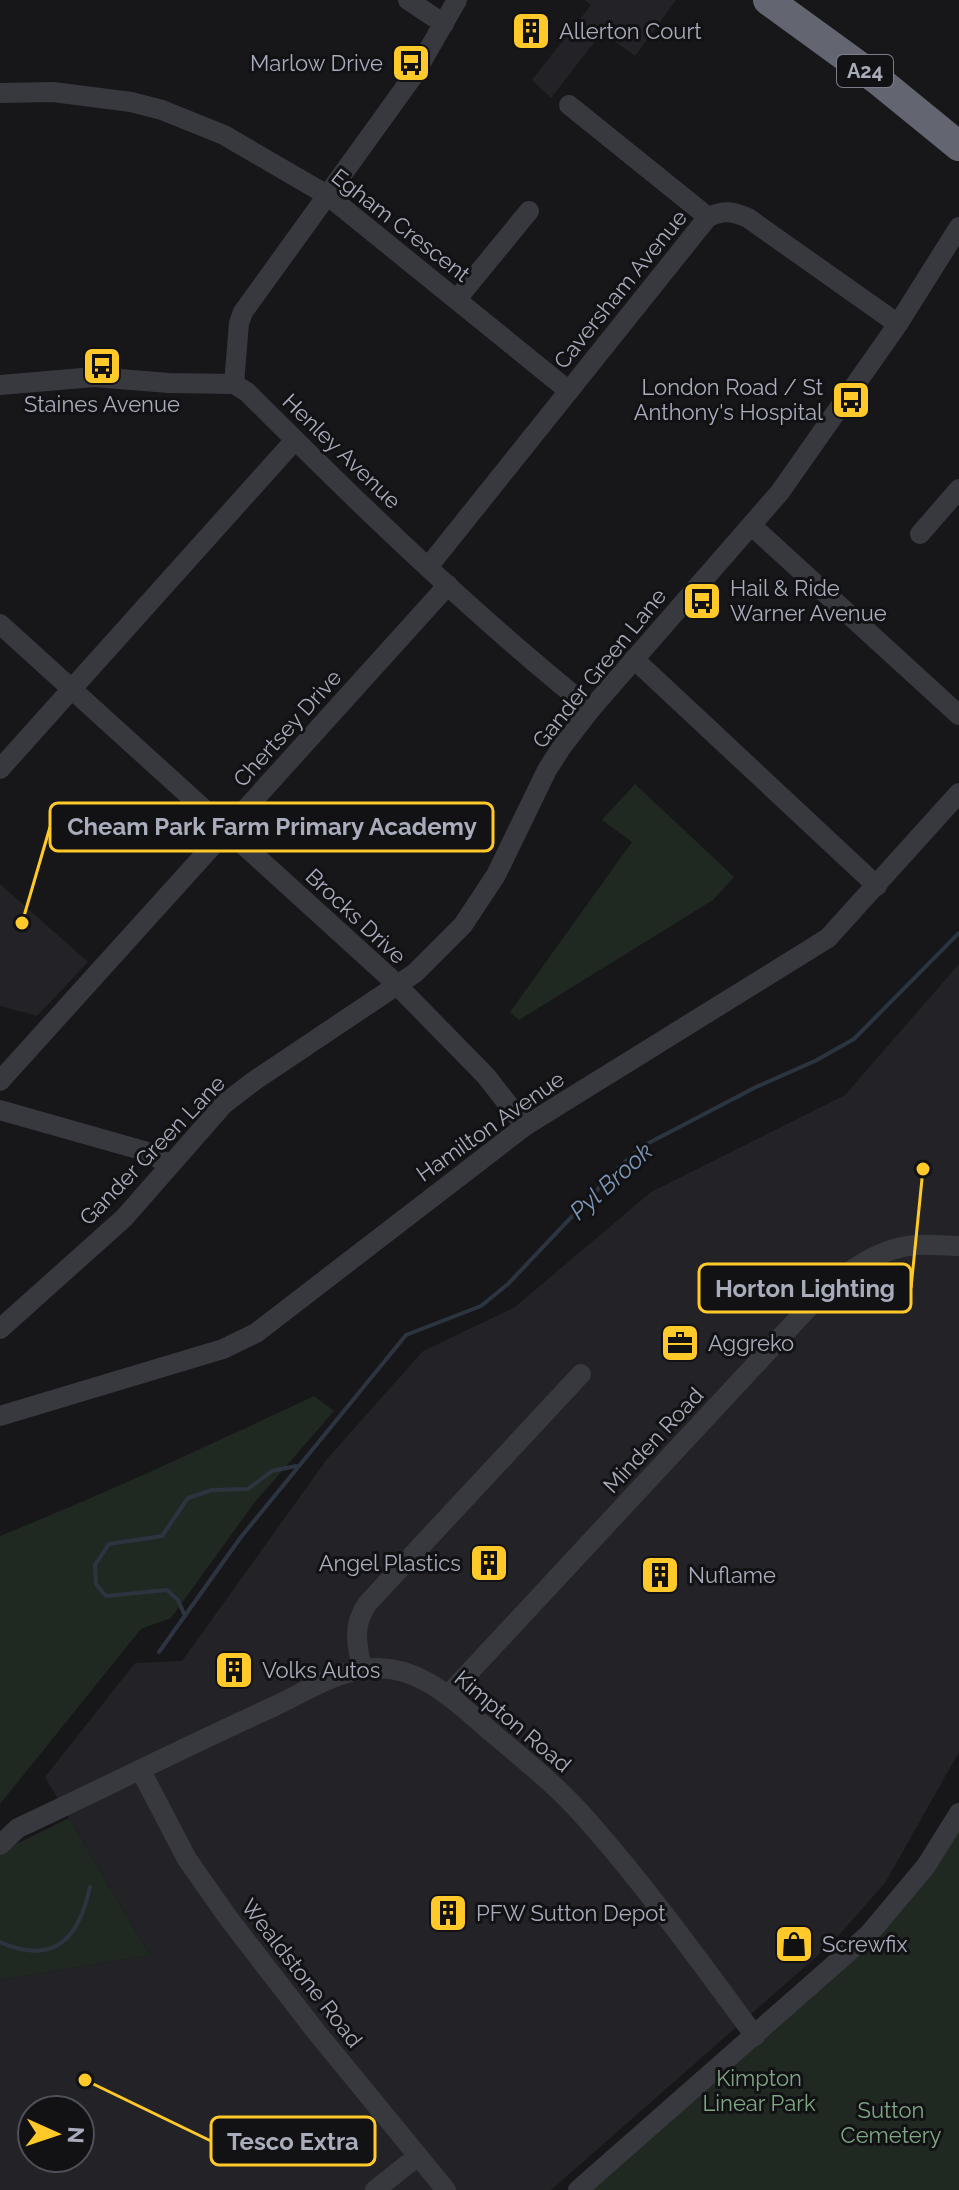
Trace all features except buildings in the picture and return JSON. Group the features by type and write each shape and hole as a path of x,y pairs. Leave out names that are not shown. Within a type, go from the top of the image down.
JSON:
{"highway":[{"name":"A24","path":"770,1 878,80 959,146"}],"street":[{"path":"408,0 444,24"},
{"path":"0,385 94,377 234,384 239,323 243,312 414,75 457,0"},
{"name":"Egham Crescent","path":"0,93 83,95 162,110 224,135 327,195 569,391"},
{"path":"569,105 708,217"},
{"path":"457,299 529,211"},
{"name":"Caversham Avenue","path":"428,567 708,217 732,211 748,218 898,324"},
{"name":"Gander Green Lane","path":"0,1329 112,1230 224,1104 396,986 440,950 482,899 547,770 591,709 780,492 898,324 959,227"},
{"name":"Henley Avenue","path":"234,384 247,392 428,567 533,663 591,709"},
{"path":"0,769 295,440"},
{"path":"920,534 959,489"},
{"path":"752,526 959,715"},
{"name":"Chertsey Drive","path":"0,1081 448,585"},
{"name":"Brocks Drive","path":"0,624 74,688 396,986 486,1076 525,1126"},
{"path":"634,659 877,886"},
{"name":"Hamilton Avenue","path":"0,1416 240,1343 525,1126 828,938 959,793"},
{"path":"0,1110 148,1152 169,1165"},
{"name":"Minden Road","path":"449,1694 808,1308 840,1278 899,1247 959,1246"},
{"path":"362,1669 356,1629 358,1618 367,1604 581,1374"},
{"name":"Kimpton Road","path":"0,1845 9,1828 141,1771 234,1724 362,1669 397,1670 449,1694 536,1768 587,1820 755,2036"},
{"name":"Wealdstone Road","path":"141,1771 187,1859 229,1919 318,2034 446,2190"},
{"path":"578,2190 869,1934 926,1866 959,1813"},
{"path":"375,2190 418,2156"}],"shaded area":[{"path":"584,0 676,0 635,56 602,32 551,98 532,80 591,5"},
{"path":"0,884 88,962 37,1016 0,1006"},
{"path":"959,964 959,1752 885,1883 832,1943 551,2190 0,2190 0,1980 150,1955 45,1777 135,1663 182,1661 327,1459 423,1351 515,1307 651,1192 845,1095"}],"green space":[{"path":"635,784 734,877 713,900 519,1020 510,1012 632,842 602,820"},
{"path":"314,1396 334,1411 255,1502 171,1618 141,1629 0,1804 0,1536"},
{"path":"69,1818 150,1955 0,1980 0,1852"},
{"path":"959,1827 959,2190 581,2190 852,1957"}],"waterway":[{"name":"Pyl Brook","path":"159,1652 241,1537 406,1335 481,1306 508,1284 617,1169 643,1146 854,1039 959,933"},
{"name":"Pyl Brook","path":"185,1616 178,1600 167,1590 106,1596 96,1584 95,1565 109,1544 162,1536 188,1498 212,1490 248,1489 272,1471 296,1466"},
{"name":"Pyl Brook","path":"0,1942 36,1951 62,1943 79,1920 90,1887"}],"place":[{"name":"Allerton Court","path":"531,31"},
{"name":"Marlow Drive","path":"411,63"},
{"name":"Staines Avenue","path":"102,366"},
{"name":"London Road / St Anthony's Hospital","path":"851,400"},
{"name":"Hail & Ride Warner Avenue","path":"702,601"},
{"name":"Cheam Park Farm Primary Academy","path":"22,923"},
{"name":"Horton Lighting","path":"923,1169"},
{"name":"Aggreko","path":"680,1343"},
{"name":"Angel Plastics","path":"489,1563"},
{"name":"Nuflame","path":"660,1575"},
{"name":"Volks Autos","path":"234,1670"},
{"name":"PFW Sutton Depot","path":"448,1913"},
{"name":"Screwfix","path":"794,1944"},
{"name":"Tesco Extra","path":"85,2080"}],"park label":[{"name":"Kimpton Linear Park","path":"759,2090"},
{"name":"Sutton Cemetery","path":"891,2122"}]}
